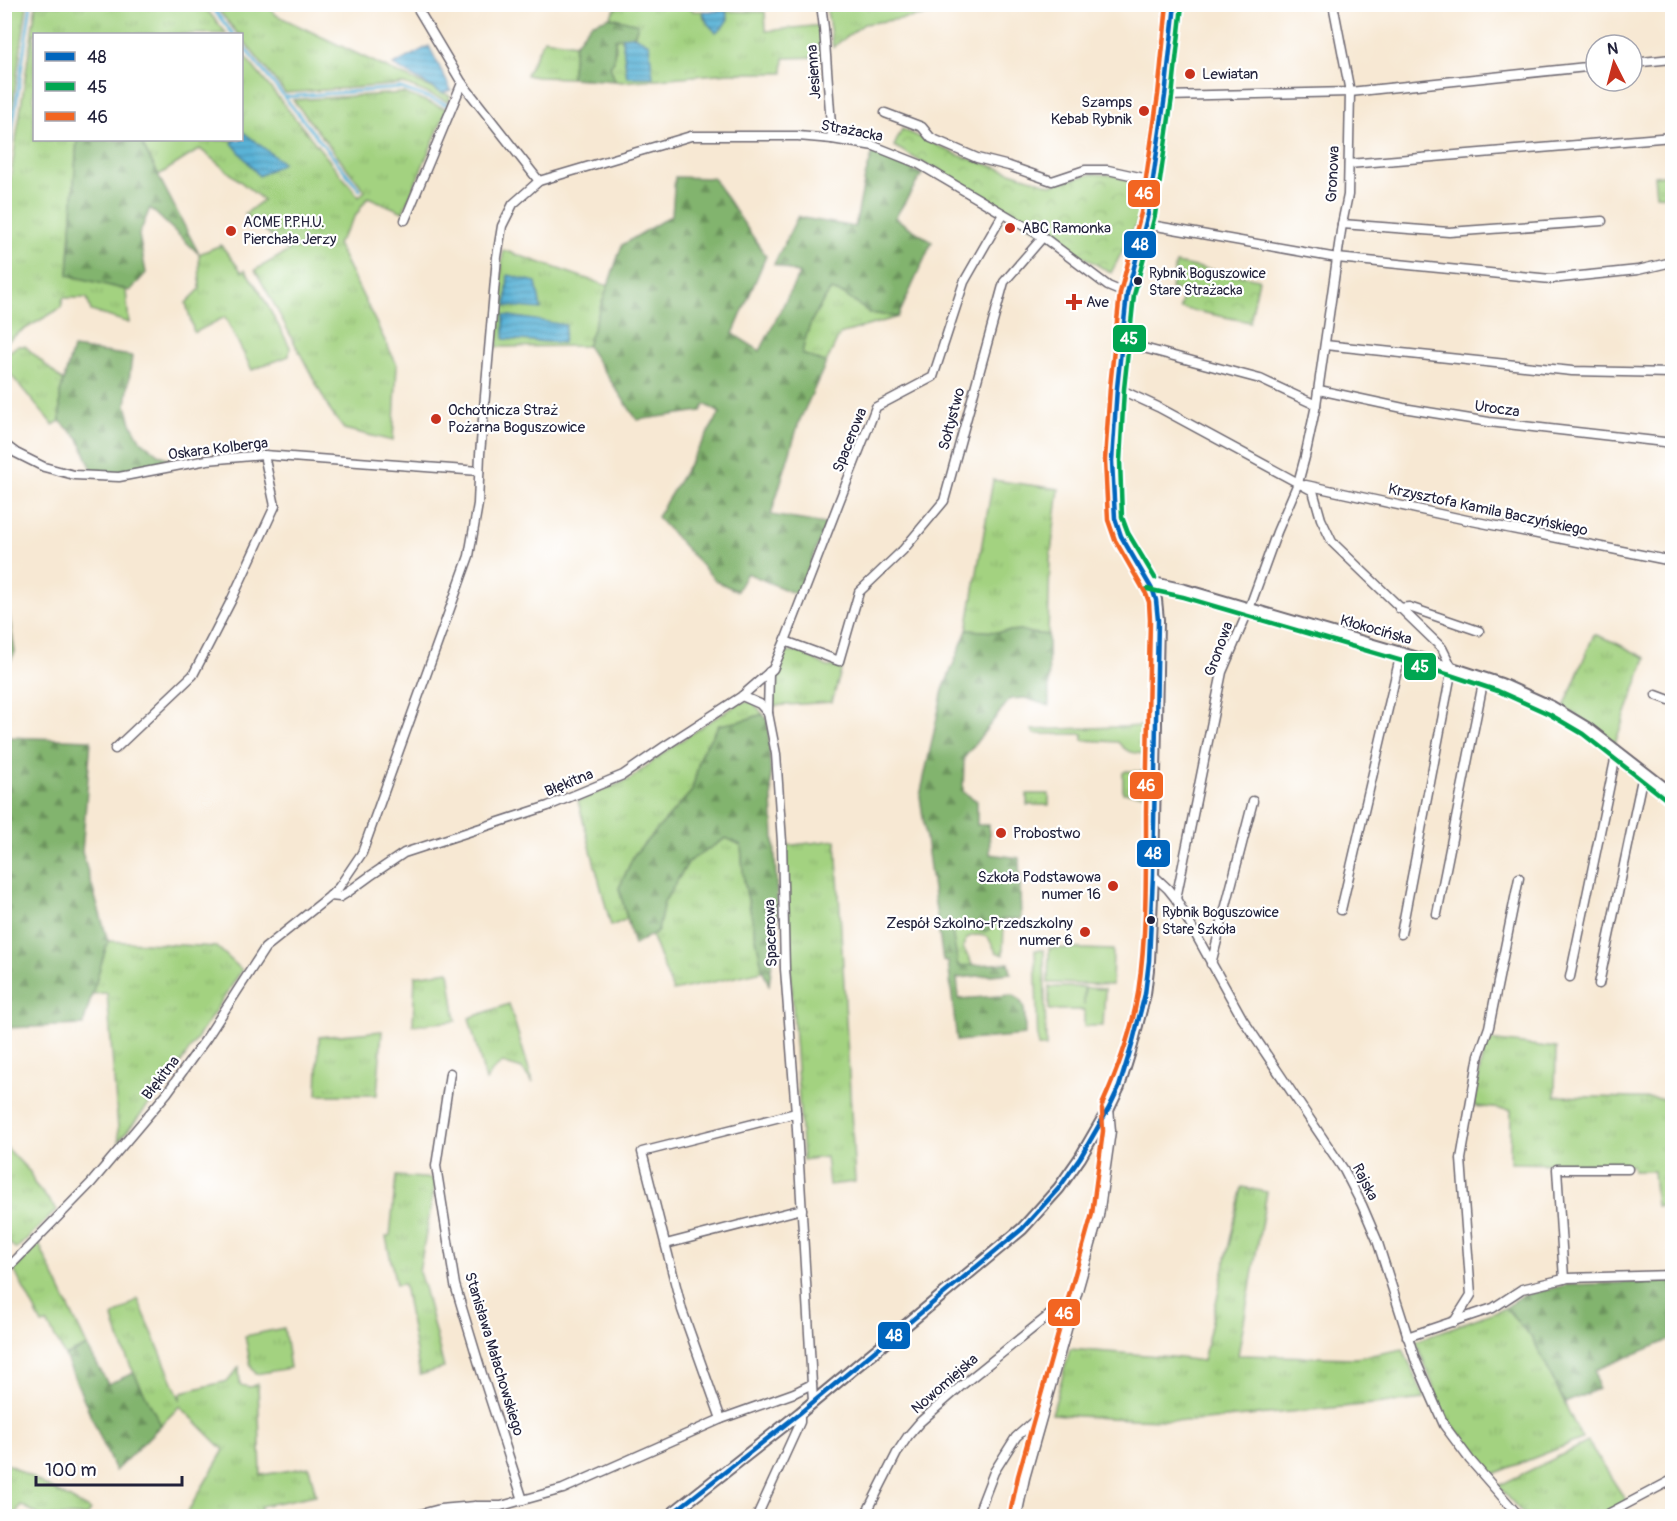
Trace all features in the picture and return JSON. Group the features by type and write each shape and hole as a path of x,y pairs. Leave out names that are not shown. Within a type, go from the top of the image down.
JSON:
{"street":[{"path":"415,4 462,83 538,181"},
{"name":"Jesienna","path":"821,4 831,139"},
{"path":"676,1514 1022,1229 1059,1188 1080,1158 1109,1108 1126,1065 1145,994 1150,945 1158,620 1156,600 1149,582 1121,536 1115,518 1112,461 1127,294 1146,224 1165,96 1175,4"},
{"name":"Gronowa","path":"1176,899 1222,672 1298,483 1316,405 1348,195 1350,92 1333,4"},
{"path":"1644,62 1672,58"},
{"path":"1165,96 1350,92 1584,67"},
{"path":"405,220 462,83"},
{"path":"885,113 922,127 931,138 977,158 1052,181 1085,170 1108,170 1153,180"},
{"name":"Strażacka","path":"479,471 497,257 502,226 513,204 538,181 691,136 798,136 874,146 919,164 1043,237 1108,286 1127,294"},
{"path":"1348,164 1672,137"},
{"name":"Spacerowa","path":"813,1401 785,969 782,842 776,753 768,713 769,672 773,669 786,641 876,407 933,377 964,282 1003,214"},
{"path":"1342,224 1449,232 1602,220"},
{"path":"1146,224 1337,258 1551,279 1638,270 1672,262"},
{"name":"Sołtystwo","path":"786,641 839,661 859,592 903,550 944,501 1004,282 1043,237"},
{"path":"1121,342 1260,379 1316,405"},
{"path":"1325,345 1572,370 1672,373"},
{"path":"1117,388 1158,407 1313,491 1321,519 1332,542 1442,648 1452,668 1401,934"},
{"name":"Urocza","path":"1318,390 1403,408 1488,422 1664,442 1672,445"},
{"name":"Oskara Kolberga","path":"4,444 16,453 44,467 74,475 119,477 207,460 264,454 479,471"},
{"path":"116,749 193,675 231,601 275,506 264,454"},
{"name":"Błękitna","path":"4,1272 91,1183 167,1093 201,1046 265,948 330,896 339,887 362,853 469,556 478,504 479,471"},
{"name":"Krzysztofa Kamila Baczyńskiego","path":"1298,483 1672,561"},
{"name":"Kłokocińska","path":"1149,582 1171,586 1484,678 1552,707 1587,728 1672,794"},
{"path":"1399,608 1409,607 1479,631"},
{"path":"1341,910 1401,653"},
{"name":"Błękitna","path":"330,896 340,897 404,853 548,806 623,775 742,696 769,672"},
{"path":"1437,914 1484,678"},
{"path":"742,696 760,704 768,713"},
{"path":"1656,696 1672,701"},
{"path":"1570,977 1615,760 1619,752"},
{"path":"1599,984 1642,779 1647,774"},
{"path":"1211,964 1253,801"},
{"name":"Rajska","path":"1153,875 1176,899 1248,1027 1344,1170 1377,1240 1407,1337 1426,1387 1444,1425 1470,1460 1519,1516"},
{"path":"1454,1322 1471,1295 1461,1159 1479,1055 1489,1027 1519,878"},
{"name":"Stanisława Małachowskiego","path":"450,1073 436,1166 455,1285 523,1500"},
{"path":"1017,1516 1025,1478 1101,1205 1111,1131 1109,1108"},
{"path":"721,1419 682,1310 642,1152 796,1113"},
{"path":"1564,1279 1557,1169 1628,1169"},
{"path":"666,1244 802,1209"},
{"path":"1407,1337 1493,1308 1522,1289 1564,1279 1672,1275"},
{"name":"Nowomiejska","path":"865,1516 898,1451 920,1422 1058,1308 1074,1304"},
{"path":"413,1516 440,1509 501,1506 563,1489 721,1419 794,1393 812,1384"},
{"path":"794,1393 813,1401"},
{"path":"977,1516 994,1472 1016,1437 1044,1412"},
{"path":"757,1516 800,1422 800,1413"},
{"path":"1606,1516 1672,1480"},
{"path":"465,1516 474,1506"}],"green space":[{"path":"826,4 1001,5 864,24 833,47"},
{"path":"4,5 27,5 5,159"},
{"path":"36,5 207,5 207,10 226,33 33,33 33,141 77,141 68,275 126,290 129,323 91,311 87,298 63,298 61,308 5,343 5,215"},
{"path":"214,5 268,5 276,15 450,96 449,102 404,84 285,93 243,40 243,33 237,33"},
{"path":"690,5 693,11 703,11 704,19 728,19 726,11 765,12 766,31 821,25 822,57 784,58 783,73 729,73 615,81 610,66 616,49 615,39 622,37 627,77 641,39 634,37 638,24 610,17 617,6"},
{"path":"610,17 638,24 634,37 615,39 614,61 610,66 615,81 571,78 575,44 591,24"},
{"path":"544,39 575,44 571,78 526,75"},
{"path":"243,54 359,197 365,191 293,100 403,93 447,109 403,212 368,197 337,244 397,365 393,441 344,429 331,412 255,270 289,251 245,214 263,200 200,149 159,175 141,141 243,141"},
{"path":"902,129 958,155 1051,185 1091,174 1113,175 1143,186 1137,223 1111,273 894,146"},
{"path":"77,141 141,141 199,254 150,208 139,235 146,273 130,291 68,275"},
{"path":"873,152 922,174 895,218 932,242 898,317 870,313 843,294 831,290 816,313 806,335 802,354 826,363 799,422 771,515 826,524 798,595 747,573 737,591 716,581 657,517 720,413 705,404 701,411 637,420 587,346 622,245 672,215 675,177 713,178 766,256 733,334 760,351 799,274 774,264 798,216 855,227 865,177"},
{"path":"1672,174 1672,196 1656,195 1654,176"},
{"path":"221,245 242,272 245,270 259,290 290,347 289,356 252,370 225,317 194,333 186,303 200,289 199,254"},
{"path":"503,250 608,286 587,346 497,347"},
{"path":"1176,263 1259,279 1250,322 1180,308 1184,291 1171,289"},
{"path":"831,290 843,294 870,313 898,317 840,334 826,363 802,354 812,320"},
{"path":"17,346 25,346 64,382 60,393 60,421 53,425 5,368 5,355"},
{"path":"73,348 132,356 126,405 131,423 141,441 158,454 174,461 116,473 93,472 79,439 60,421 60,393"},
{"path":"993,480 1059,489 1050,561 1048,635 1021,630 998,632 967,630"},
{"path":"4,583 15,652 5,672 4,672"},
{"path":"967,630 998,632 1021,630 1048,635 1049,706 1025,698 1010,699 964,758 963,792 977,801 977,825 989,825 990,854 1019,858 1021,919 1001,920 986,931 951,925 958,966 1009,963 1011,973 957,978 959,999 1012,995 1021,1002 1023,1007 1025,1035 957,1041 948,962 943,961 920,796 943,690"},
{"path":"1594,634 1646,658 1615,743 1564,707"},
{"path":"799,651 828,667 843,664 832,702 772,706 773,685 779,665 786,653"},
{"path":"742,702 753,702 763,714 719,726 701,753 692,791 634,855 619,888 627,919 611,926 578,801 630,779 710,721"},
{"path":"763,714 768,722 778,916 769,985 763,971 744,881 741,845 726,838 689,861 664,902 658,931 634,945 619,888 634,855 692,791 701,753 719,725"},
{"path":"1146,726 1146,754 1130,752 1118,742 1083,740 1083,734 1034,734 1032,730"},
{"path":"5,737 91,740 82,852 108,941 83,1025 5,1028"},
{"path":"1126,771 1146,772 1146,794 1123,793 1123,773"},
{"path":"1027,794 1049,794 1049,805 1027,805"},
{"path":"726,838 741,845 744,881 763,971 673,991 651,935 658,931 664,902 689,861"},
{"path":"836,840 855,1182 829,1185 826,1157 803,1160 785,846"},
{"path":"1004,920 1003,955 996,952 988,937 972,936 966,939 963,947 973,966 958,966 950,925 986,931"},
{"path":"108,941 217,947 242,970 173,1075 119,1141 107,993 92,994"},
{"path":"1049,948 1113,950 1112,985 1048,983"},
{"path":"1035,950 1044,950 1046,1047 1038,1047"},
{"path":"449,971 456,1021 413,1025 415,976"},
{"path":"1049,987 1084,987 1084,1006 1085,988 1105,989 1103,1026 1084,1026 1084,1010 1049,1010"},
{"path":"509,1004 533,1083 522,1069 503,1063 494,1069 486,1081 469,1018"},
{"path":"382,1031 377,1095 317,1095 319,1037"},
{"path":"1489,1040 1556,1048 1555,1096 1672,1099 1672,1205 1656,1206 1653,1171 1633,1171 1632,1165 1510,1163 1511,1110 1474,1106 1483,1051"},
{"path":"4,1145 30,1172 34,1183 57,1210 16,1249 5,1239"},
{"path":"396,1176 436,1179 419,1272 444,1368 420,1375 404,1284 396,1285 386,1237 390,1236"},
{"path":"1242,1187 1267,1192 1238,1355 1356,1358 1403,1349 1425,1399 1194,1421 1052,1414 1070,1349 1203,1361"},
{"path":"39,1244 87,1346 65,1356 48,1324 42,1324 14,1270"},
{"path":"1672,1281 1672,1339 1595,1370 1598,1389 1565,1403 1533,1339 1505,1308 1521,1296 1566,1285"},
{"path":"138,1299 180,1399 182,1392 228,1381 239,1367 240,1385 250,1387 258,1384 261,1475 309,1467 316,1495 261,1506 261,1516 194,1516 187,1513 224,1450 180,1406 161,1425 127,1359 113,1317"},
{"path":"1505,1308 1533,1339 1582,1439 1491,1475 1444,1415 1416,1341"},
{"path":"284,1328 290,1368 256,1374 251,1367 245,1336"},
{"path":"87,1346 108,1384 134,1373 161,1425 115,1471 65,1356"},
{"path":"1588,1442 1627,1502 1601,1516 1525,1516 1498,1486"},
{"path":"4,1462 90,1510 86,1516 41,1516 21,1505 14,1516 5,1516"}],"water":[{"path":"703,11 726,11 728,19 716,32 707,23"},
{"path":"632,36 649,44 653,77 627,77 622,37"},
{"path":"429,46 451,90 442,93 393,65"},
{"path":"243,132 283,163 259,176 232,143 243,141"},
{"path":"508,275 536,282 541,309 506,306"},
{"path":"504,315 566,325 563,343 504,339"}],"waterway":[{"path":"4,186 31,4"},
{"path":"209,4 232,33"},
{"path":"243,46 360,190"},
{"path":"284,97 401,88 448,105"}],"transit line":[{"name":"46","path":"1102,1105 1128,1036 1141,970 1145,902 1150,620 1146,594 1115,540 1108,520 1105,460 1120,293 1141,213 1158,95 1167,4"},
{"name":"48","path":"669,1516 800,1413 1022,1229 1059,1188 1080,1158 1119,1087 1145,994 1149,961 1158,620 1153,591 1121,536 1115,518 1112,461 1127,294 1148,214 1165,96 1175,4"},
{"name":"45","path":"1155,578 1128,533 1122,517 1120,461 1124,389 1134,295 1155,215 1172,97 1182,5"},
{"name":"45","path":"1147,589 1183,597 1498,691 1549,714 1583,734 1667,800"},
{"name":"46","path":"1010,1514 1018,1476 1092,1214 1103,1131 1102,1109"}],"place":[{"name":"Lewiatan","path":"1190,74"},
{"name":"Szamps Kebab Rybnik","path":"1144,111"},
{"name":"ABC Ramonka","path":"1010,228"},
{"name":"ACME P.P.H.U. Pierchała Jerzy","path":"231,231"},
{"name":"Rybnik Boguszowice Stare Strażacka","path":"1138,281"},
{"name":"Ave","path":"1074,302"},
{"name":"Ochotnicza Straż Pożarna Boguszowice","path":"436,419"},
{"name":"Probostwo","path":"1001,833"},
{"name":"Szkoła Podstawowa numer 16","path":"1113,886"},
{"name":"Rybnik Boguszowice Stare Szkoła","path":"1151,920"},
{"name":"Zespół Szkolno-Przedszkolny numer 6","path":"1085,932"}]}
